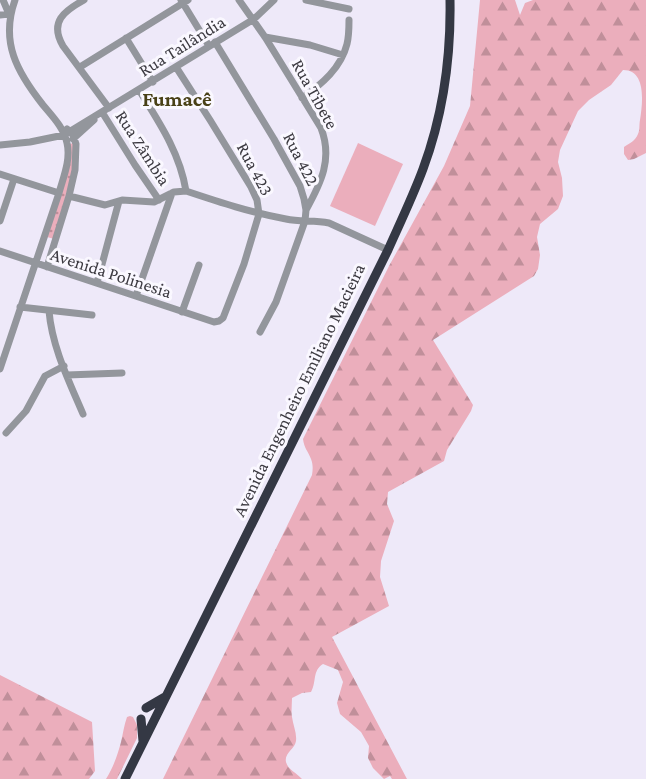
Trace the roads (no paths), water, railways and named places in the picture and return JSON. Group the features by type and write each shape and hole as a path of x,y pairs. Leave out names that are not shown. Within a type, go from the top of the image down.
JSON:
{"highway":[{"name":"Avenida Engenheiro Emiliano Macieira","path":"125,779 388,250 423,169 441,107 446,76 451,27 450,0"},
{"path":"146,708 167,695"},
{"path":"141,719 143,743"}],"street":[{"path":"3,0 9,14"},
{"path":"15,0 9,14 8,33 9,44 17,67 77,151 73,182 47,267"},
{"path":"84,0 63,15 57,30 63,46 109,108"},
{"name":"Rua Tibete","path":"239,0 254,19 325,138 327,154 320,183 306,210"},
{"name":"Rua Tailândia","path":"69,137 102,112 254,19 274,0"},
{"path":"306,0 349,9"},
{"path":"80,67 184,1"},
{"name":"Rua 422","path":"184,1 274,139 300,186 304,198 305,221 279,294 261,332"},
{"path":"0,15 9,14"},
{"path":"302,98 328,78 343,55 347,46 349,20"},
{"path":"265,37 310,45 343,55"},
{"path":"126,38 153,82"},
{"name":"Rua 423","path":"176,67 257,200 259,214 244,264 225,316 214,322"},
{"path":"139,90 175,152 183,173 186,191"},
{"name":"Rua Zâmbia","path":"102,112 159,200"},
{"path":"0,145 69,137"},
{"path":"0,369 59,193 67,161 69,137"},
{"path":"0,174 59,193"},
{"path":"0,221 14,179"},
{"name":"Rua Zâmbia","path":"69,196 105,206 119,201 134,200 149,203 172,193 186,191 259,214 328,224 388,250"},
{"path":"136,296 172,193"},
{"path":"97,283 119,201"},
{"path":"41,248 52,252"},
{"name":"Avenida Polinesia","path":"0,251 214,322"},
{"path":"182,312 199,265"},
{"path":"20,307 92,315"},
{"path":"49,311 53,337 82,414"},
{"path":"6,433 26,411 45,376 63,366"},
{"path":"67,375 122,373"}],"district":[{"name":"Fumacê","path":"177,99"}]}
